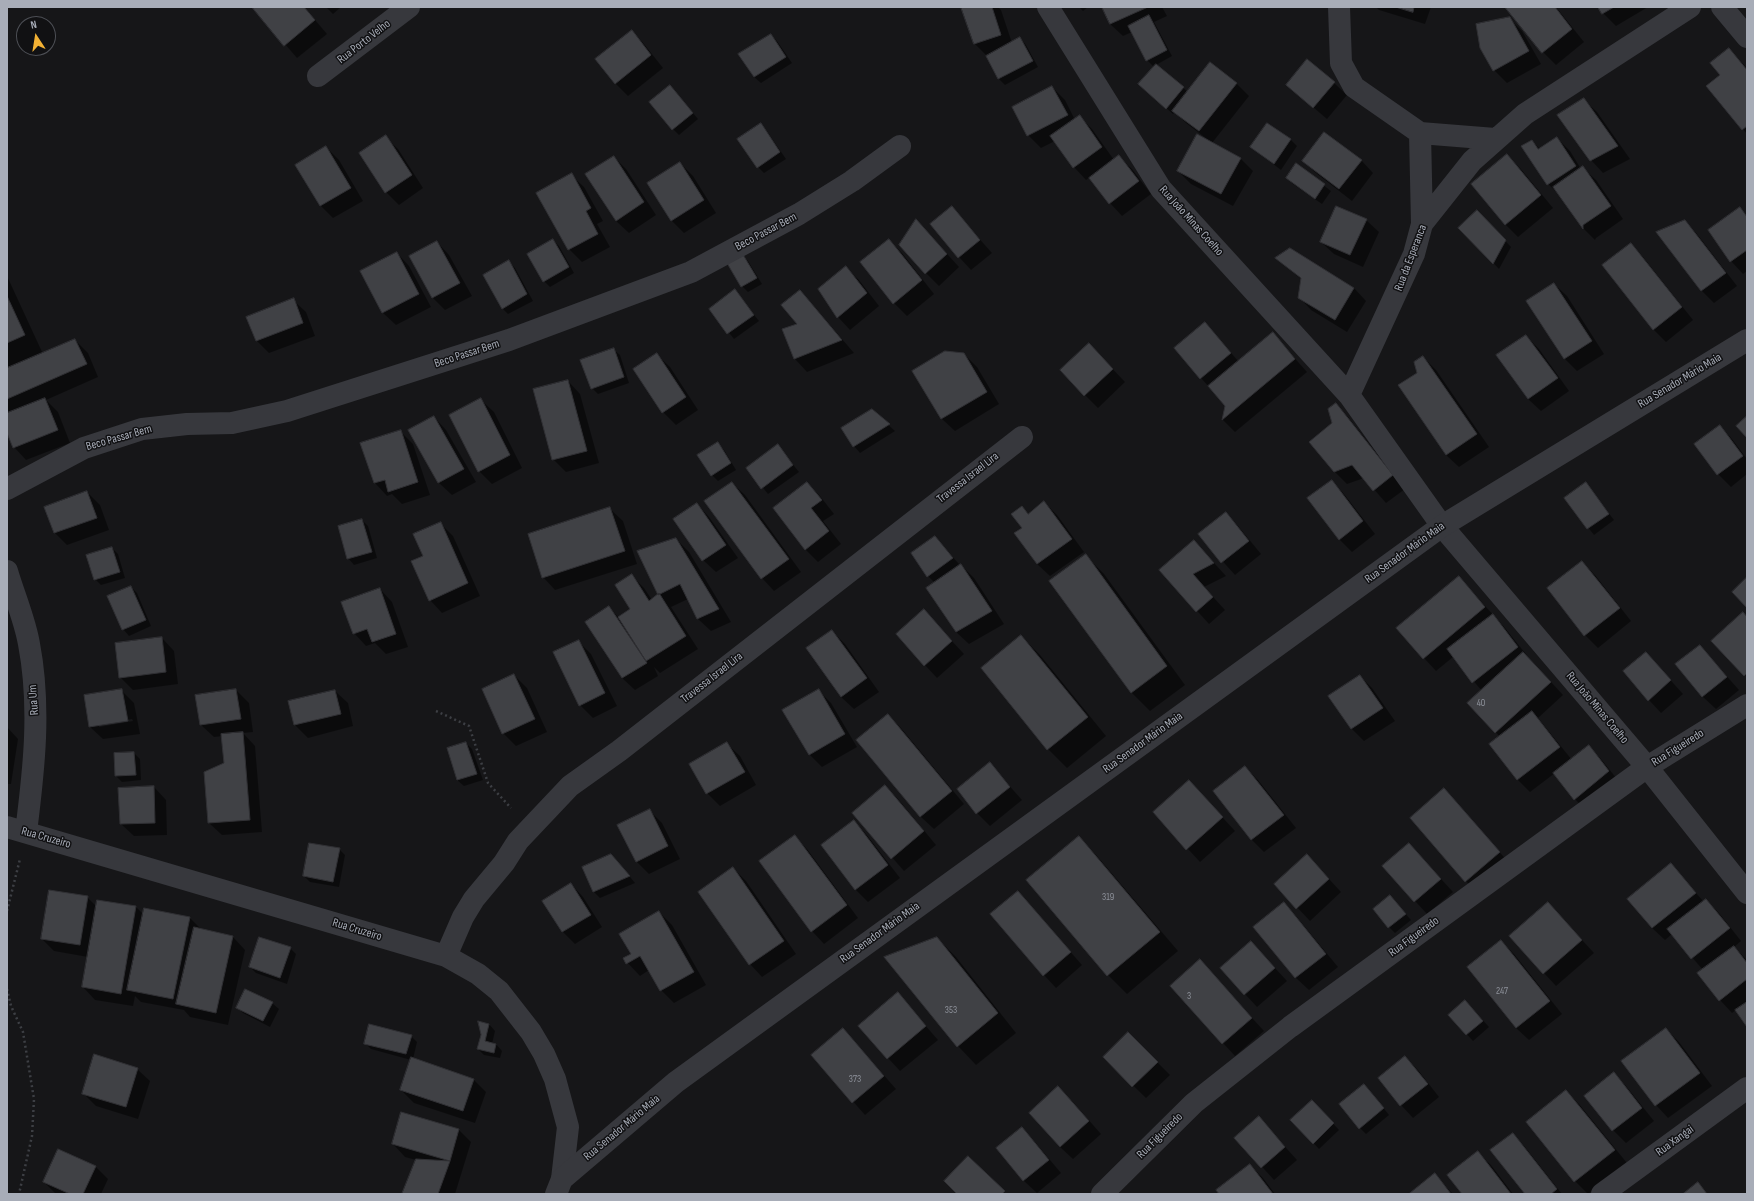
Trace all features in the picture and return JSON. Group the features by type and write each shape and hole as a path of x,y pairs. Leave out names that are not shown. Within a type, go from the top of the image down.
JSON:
{"street":[{"name":"Rua Porto Velho","path":"318,76 409,7"},
{"name":"Rua João Minas Coelho","path":"1048,7 1162,189 1349,394"},
{"path":"1339,7 1342,62 1354,87 1420,133 1495,139"},
{"name":"Rua da Esperanca","path":"1349,394 1414,254 1422,224 1472,161 1525,114 1690,7"},
{"path":"1722,7 1747,37"},
{"path":"1420,133 1422,224"},
{"name":"Beco Passar Bem","path":"7,489 84,448 142,429 187,424 232,423 287,411 509,340 684,275 799,214 852,181 900,146"},
{"name":"Rua Senador Mário Maia","path":"559,1187 676,1082 1442,526 1747,340"},
{"path":"1349,394 1442,526"},
{"name":"Travessa Israel Lira","path":"446,956 463,917 474,899 504,863 529,827 570,786 619,750 1022,436"},
{"name":"Rua João Minas Coelho","path":"1442,526 1647,767 1747,893"},
{"name":"Rua Um","path":"7,572 29,644 35,700 36,733 17,830"},
{"name":"Rua Figueiredo","path":"1102,1194 1194,1103 1266,1046 1647,767 1747,705"},
{"name":"Rua Cruzeiro","path":"17,830 446,956 478,974 499,991 531,1032 544,1054 554,1079 568,1127 559,1187"},
{"name":"Rua Xangai","path":"1602,1194 1747,1088"}],"path":[{"path":"436,711 469,726 488,783 529,827"},
{"path":"7,911 17,830"},
{"path":"7,989 11,1006 23,1032 34,1099 32,1136 19,1194"}],"building":[{"path":"252,7 304,7 315,20 284,46"},
{"path":"961,7 992,7 1001,35 974,44"},
{"path":"1102,7 1148,7 1110,24"},
{"path":"1396,7 1414,7 1413,12"},
{"path":"1505,7 1555,7 1572,29 1542,53"},
{"path":"1598,7 1614,7 1602,14"},
{"path":"1149,15 1167,50 1146,61 1128,26"},
{"path":"1510,17 1529,51 1493,71 1480,48 1476,24"},
{"path":"632,30 651,55 615,84 595,59"},
{"path":"771,34 786,57 754,77 738,54"},
{"path":"1020,37 1033,61 998,79 986,56"},
{"path":"1729,48 1747,70 1747,126 1742,130 1706,86 1720,75 1710,63"},
{"path":"1307,59 1335,82 1313,108 1286,85"},
{"path":"1210,62 1237,83 1199,131 1172,111"},
{"path":"1156,64 1184,87 1166,109 1138,84"},
{"path":"670,85 693,113 672,130 649,102"},
{"path":"1052,86 1068,115 1027,136 1012,107"},
{"path":"1584,98 1618,146 1590,161 1557,115"},
{"path":"1080,115 1102,147 1073,168 1050,136"},
{"path":"761,123 780,152 757,168 737,139"},
{"path":"1267,123 1291,139 1274,164 1250,147"},
{"path":"1324,132 1362,160 1339,189 1302,161"},
{"path":"1197,134 1241,158 1221,194 1177,171"},
{"path":"386,135 412,175 385,193 359,153"},
{"path":"1557,137 1576,166 1547,185 1521,146 1532,140 1538,149"},
{"path":"326,146 351,188 320,206 295,165"},
{"path":"1507,154 1541,195 1505,225 1471,184"},
{"path":"1119,155 1139,181 1109,204 1089,178"},
{"path":"614,156 644,202 616,221 585,174"},
{"path":"680,162 704,200 671,221 647,183"},
{"path":"1296,163 1325,184 1315,199 1286,178"},
{"path":"1583,166 1611,206 1583,225 1583,229 1553,187"},
{"path":"572,173 591,208 586,211 598,234 568,250 536,193"},
{"path":"952,206 980,240 958,258 930,224"},
{"path":"1336,206 1367,219 1350,255 1320,242"},
{"path":"1740,207 1747,217 1747,250 1730,262 1708,230"},
{"path":"1477,210 1506,240 1493,264 1458,228"},
{"path":"916,219 947,254 925,274 899,245"},
{"path":"1685,220 1726,273 1701,291 1656,232"},
{"path":"553,239 569,267 543,282 527,254"},
{"path":"889,239 922,280 893,304 860,262"},
{"path":"437,241 460,283 432,298 409,256"},
{"path":"1631,243 1682,307 1653,330 1602,265"},
{"path":"1290,248 1354,288 1335,320 1298,298 1301,278 1275,258"},
{"path":"397,252 419,294 382,313 360,271"},
{"path":"742,253 757,278 741,287 727,263"},
{"path":"509,260 527,294 502,309 483,275"},
{"path":"846,266 867,293 837,318 818,289"},
{"path":"1554,283 1592,341 1564,359 1526,301"},
{"path":"735,289 754,315 727,334 709,309"},
{"path":"800,290 842,340 794,359 782,329 797,324 781,305"},
{"path":"7,296 25,335 7,343"},
{"path":"294,298 303,323 256,341 246,317"},
{"path":"1205,322 1231,353 1200,379 1174,348"},
{"path":"1273,332 1295,359 1222,420 1225,406 1208,386"},
{"path":"1526,335 1558,378 1528,399 1496,355"},
{"path":"75,339 87,364 7,399 7,368"},
{"path":"1089,343 1113,369 1084,396 1060,370"},
{"path":"614,348 624,377 591,389 580,360"},
{"path":"945,351 964,353 987,392 941,419 912,371"},
{"path":"657,353 686,397 662,413 633,369"},
{"path":"1423,356 1477,434 1446,455 1398,385 1417,373 1414,362"},
{"path":"568,380 587,451 552,460 533,389"},
{"path":"45,398 58,430 13,448 7,433 7,413"},
{"path":"481,398 510,455 478,472 449,415"},
{"path":"1336,403 1393,475 1373,491 1352,465 1334,472 1309,442 1332,423 1328,409"},
{"path":"872,409 890,424 853,447 841,428"},
{"path":"434,416 464,469 438,483 408,430"},
{"path":"1747,416 1747,438 1736,426"},
{"path":"1720,425 1743,456 1717,475 1694,444"},
{"path":"401,430 418,482 388,492 385,480 374,483 360,443"},
{"path":"718,442 731,463 711,476 697,455"},
{"path":"778,444 793,465 761,489 746,468"},
{"path":"1332,480 1363,521 1339,540 1307,498"},
{"path":"732,482 789,559 761,579 704,501"},
{"path":"807,482 822,500 811,508 829,531 805,550 773,508"},
{"path":"1586,482 1609,514 1587,529 1564,498"},
{"path":"87,491 97,518 54,533 44,507"},
{"path":"1044,501 1072,539 1037,564 1014,533 1022,528 1011,514 1022,506 1028,514"},
{"path":"697,503 726,545 702,561 673,519"},
{"path":"610,507 625,551 542,578 528,534"},
{"path":"1226,512 1249,541 1221,563 1198,534"},
{"path":"362,519 372,552 347,559 338,526"},
{"path":"441,522 468,583 429,601 411,561 423,556 413,534"},
{"path":"935,536 953,558 927,577 911,553"},
{"path":"676,538 719,609 697,619 680,584 658,595 637,551"},
{"path":"1194,540 1214,563 1193,574 1213,597 1196,612 1159,570"},
{"path":"112,547 120,572 94,580 86,555"},
{"path":"1086,554 1167,666 1131,693 1049,581"},
{"path":"1582,561 1620,608 1584,636 1547,588"},
{"path":"961,564 992,611 956,632 926,588"},
{"path":"632,574 649,601 659,593 686,636 646,661 618,617 630,609 615,585"},
{"path":"1459,576 1485,607 1423,659 1396,628"},
{"path":"1747,577 1747,608 1732,592"},
{"path":"131,586 146,620 122,630 107,596"},
{"path":"380,588 396,634 372,642 367,629 353,634 341,602"},
{"path":"609,606 647,663 622,678 585,622"},
{"path":"924,609 952,641 924,666 896,634"},
{"path":"1743,612 1747,617 1747,673 1744,676 1711,641"},
{"path":"1493,614 1518,647 1472,683 1447,649"},
{"path":"832,630 867,678 841,697 806,648"},
{"path":"1021,635 1088,717 1047,750 981,668"},
{"path":"162,637 166,672 119,678 115,643"},
{"path":"579,640 605,693 579,706 553,652"},
{"path":"1700,645 1727,677 1702,697 1675,664"},
{"path":"1523,652 1551,682 1495,733 1467,703"},
{"path":"1646,652 1671,680 1648,701 1623,671"},
{"path":"514,674 535,719 502,734 482,689"},
{"path":"1360,675 1383,708 1351,729 1328,696"},
{"path":"122,689 128,721 89,727 84,695"},
{"path":"236,689 241,719 200,725 195,695"},
{"path":"819,689 845,734 809,755 782,710"},
{"path":"335,690 341,714 294,725 288,701"},
{"path":"1532,711 1560,747 1517,780 1489,744"},
{"path":"888,714 952,791 920,817 856,740"},
{"path":"243,732 250,820 208,823 204,772 224,763 221,734"},
{"path":"466,742 477,774 457,780 447,748"},
{"path":"727,742 745,772 706,794 689,764"},
{"path":"1589,745 1609,771 1574,800 1553,773"},
{"path":"134,752 136,775 115,776 114,753"},
{"path":"990,762 1010,787 976,814 957,789"},
{"path":"1245,766 1284,815 1251,840 1213,791"},
{"path":"1189,780 1223,817 1186,850 1153,812"},
{"path":"885,785 924,831 891,859 852,813"},
{"path":"154,786 155,823 120,824 118,788"},
{"path":"1444,788 1500,852 1465,882 1410,818"},
{"path":"650,809 668,846 636,862 617,825"},
{"path":"854,820 888,865 855,890 821,845"},
{"path":"795,835 847,905 811,932 759,861"},
{"path":"1079,836 1160,932 1107,976 1026,880"},
{"path":"309,843 340,848 333,882 303,876"},
{"path":"1409,843 1441,879 1414,902 1382,866"},
{"path":"611,854 630,876 593,892 582,867"},
{"path":"1307,854 1329,879 1296,909 1274,884"},
{"path":"1671,863 1696,893 1652,928 1627,899"},
{"path":"733,867 784,941 749,965 698,892"},
{"path":"571,883 591,915 562,932 542,901"},
{"path":"49,890 88,896 80,945 41,939"},
{"path":"1018,891 1071,952 1043,976 990,914"},
{"path":"1390,895 1406,914 1388,928 1373,909"},
{"path":"1706,899 1730,928 1691,959 1667,929"},
{"path":"97,900 136,906 121,994 82,987"},
{"path":"1284,902 1326,954 1295,978 1253,927"},
{"path":"1548,902 1582,940 1543,974 1509,936"},
{"path":"144,908 190,917 173,999 127,990"},
{"path":"659,911 694,972 660,991 640,956 626,964 623,958 631,954 619,934"},
{"path":"194,927 233,936 216,1013 176,1004"},
{"path":"259,937 291,947 280,978 249,967"},
{"path":"937,937 998,1013 957,1047 884,957"},
{"path":"1501,940 1550,1001 1516,1028 1467,967"},
{"path":"1251,941 1275,968 1244,995 1220,968"},
{"path":"1734,946 1747,963 1747,979 1719,1001 1697,973"},
{"path":"1200,959 1252,1018 1222,1044 1170,986"},
{"path":"245,989 273,1002 263,1021 236,1008"},
{"path":"898,992 926,1026 887,1059 858,1026"},
{"path":"1465,1000 1483,1021 1466,1035 1448,1015"},
{"path":"1747,1002 1747,1027 1735,1010"},
{"path":"478,1021 489,1024 485,1041 496,1044 494,1053 477,1049 481,1035"},
{"path":"369,1024 412,1035 406,1054 364,1044"},
{"path":"843,1028 884,1076 852,1103 811,1055"},
{"path":"1666,1028 1700,1073 1655,1106 1621,1061"},
{"path":"1128,1032 1158,1062 1132,1087 1103,1057"},
{"path":"94,1054 138,1068 126,1107 82,1094"},
{"path":"1405,1056 1428,1084 1400,1106 1378,1078"},
{"path":"411,1057 474,1079 463,1111 400,1090"},
{"path":"1614,1072 1642,1108 1612,1131 1584,1096"},
{"path":"1364,1084 1384,1108 1359,1129 1339,1104"},
{"path":"1058,1086 1089,1121 1060,1147 1029,1113"},
{"path":"1566,1090 1615,1150 1574,1182 1526,1122"},
{"path":"1312,1100 1334,1123 1313,1144 1290,1120"},
{"path":"401,1112 459,1129 450,1161 392,1144"},
{"path":"1259,1116 1285,1147 1261,1168 1234,1138"},
{"path":"1022,1127 1049,1160 1023,1181 996,1148"},
{"path":"1513,1133 1557,1189 1551,1194 1525,1194 1490,1150"},
{"path":"58,1149 96,1166 83,1194 70,1194 43,1182"},
{"path":"1478,1151 1511,1194 1462,1194 1447,1175"},
{"path":"968,1156 1005,1191 1002,1194 957,1194 944,1181"},
{"path":"416,1159 450,1161 438,1194 402,1194"},
{"path":"1250,1164 1273,1194 1219,1194 1216,1190"},
{"path":"1435,1173 1451,1194 1409,1194"},
{"path":"1698,1182 1707,1194 1683,1194"}]}
